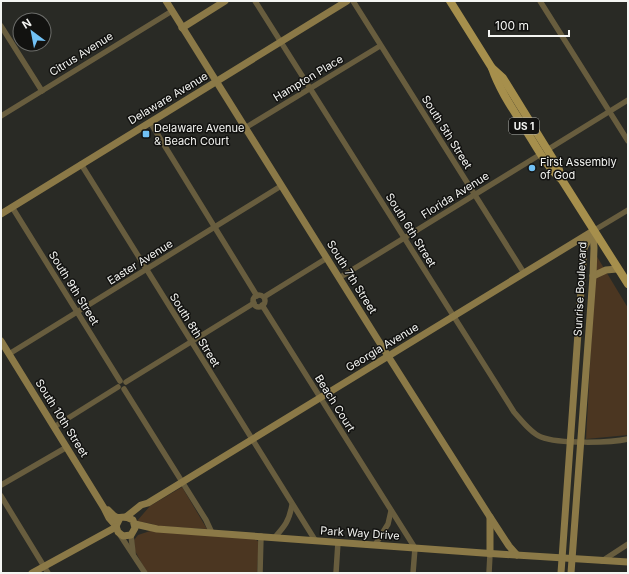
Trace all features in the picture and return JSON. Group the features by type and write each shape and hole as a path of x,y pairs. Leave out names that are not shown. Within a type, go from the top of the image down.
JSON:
{"main road":[{"name":"US 1","path":"450,1 492,68 496,82 544,152 552,171 562,180 627,285"}],"street":[{"name":"South 7th Street","path":"166,1 490,518 517,555"},
{"path":"182,28 226,1"},
{"name":"South 6th Street","path":"255,1 514,412 540,437 554,440 603,442 628,439"},
{"name":"Delaware Avenue","path":"1,214 347,1"},
{"name":"South 5th Street","path":"353,1 524,273"},
{"path":"540,1 628,141"},
{"name":"Citrus Avenue","path":"1,116 172,11"},
{"path":"1,26 42,91"},
{"name":"Hampton Place","path":"245,128 380,46"},
{"name":"Florida Avenue","path":"340,278 628,100"},
{"path":"150,122 257,296"},
{"name":"South 8th Street","path":"81,164 314,540"},
{"name":"Easter Avenue","path":"9,354 281,186"},
{"name":"South 9th Street","path":"12,207 120,381"},
{"name":"Georgia Avenue","path":"123,518 141,505 148,503 628,210"},
{"name":"Sunrise Boulevard","path":"571,573 593,276 593,231"},
{"name":"Sunrise Boulevard","path":"561,573 584,248 593,231"},
{"path":"257,296 260,295 264,297 327,258"},
{"path":"593,276 606,270 618,269"},
{"path":"54,427 118,387 117,384 120,381 123,380 126,382 254,303 254,298 257,296"},
{"path":"254,303 257,306 262,306 265,301 264,297"},
{"name":"Beach Court","path":"262,306 415,548"},
{"name":"South 10th Street","path":"1,341 144,573"},
{"path":"124,389 127,386 126,382"},
{"path":"118,387 120,389 124,389 212,533"},
{"path":"1,485 67,448"},
{"path":"1,496 48,573"},
{"name":"Georgia Avenue","path":"134,523 139,513 148,503"},
{"path":"275,537 284,528 290,518 292,505"},
{"name":"South 10th Street","path":"104,508 115,517 123,518"},
{"path":"375,545 388,524 392,511"},
{"path":"32,573 100,535 117,530 123,518 131,519 134,523 135,528 132,534 125,536 117,530"},
{"path":"488,573 490,554 490,518"},
{"name":"Park Way Drive","path":"134,523 157,528 212,533 490,554 628,562"},
{"name":"Park Way Drive","path":"132,534 157,528"},
{"name":"South 10th Street","path":"132,534 133,555"},
{"path":"260,573 261,536"},
{"path":"336,573 338,542"},
{"path":"602,561 628,544"},
{"path":"413,573 415,548"}],"shaded area":[{"path":"596,255 628,308 628,435 586,439"},
{"path":"182,487 207,529 156,526 137,521 150,506"},
{"path":"150,531 255,539 259,542 257,573 147,573 135,551 134,540 138,535"}],"place":[{"name":"Delaware Avenue & Beach Court","path":"146,134"},
{"name":"First Assembly of God","path":"532,168"}]}
